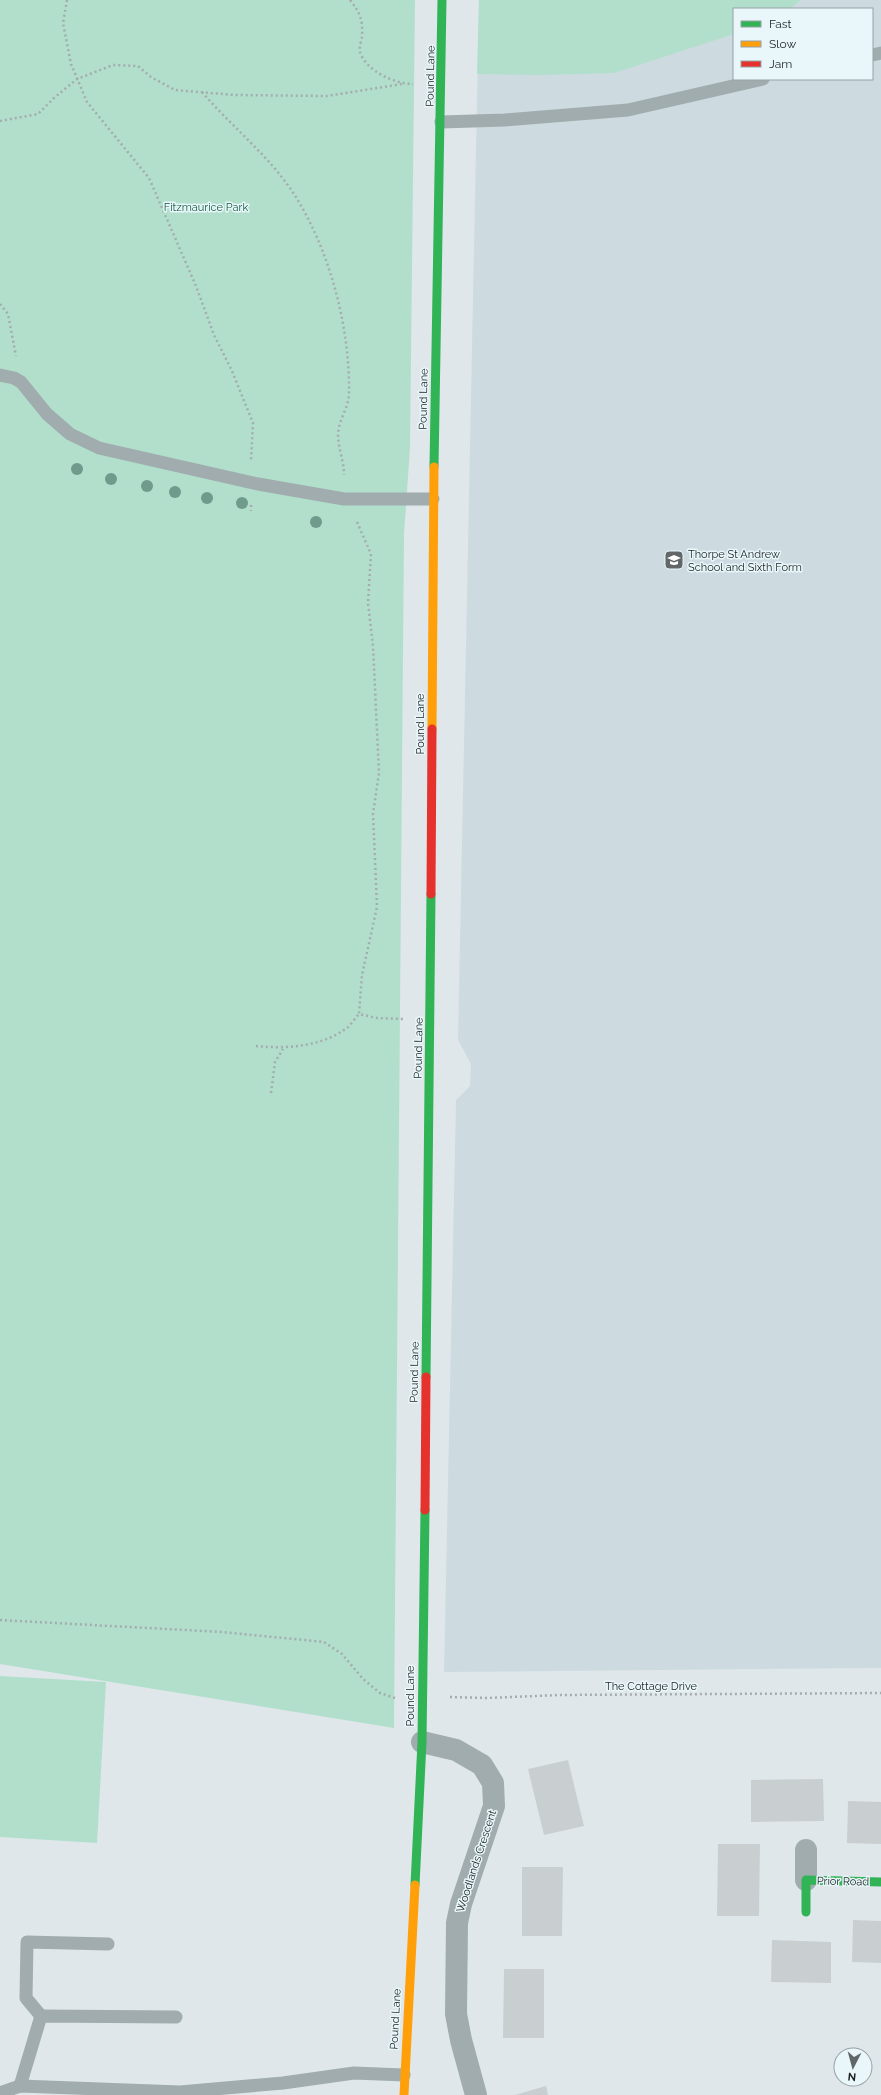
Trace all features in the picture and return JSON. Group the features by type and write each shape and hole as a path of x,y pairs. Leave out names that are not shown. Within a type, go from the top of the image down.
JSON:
{"street":[{"name":"Pound Lane","path":"404,2095 422,1742 430,1019 433,499 442,85 442,0"},
{"name":"Woodlands Crescent","path":"422,1742 456,1750 482,1765 494,1783 494,1806 460,1904 457,1923 456,2014 461,2040 476,2095"},
{"name":"Prior Road","path":"806,1850 806,1912"},
{"name":"Prior Road","path":"806,1880 881,1882"}],"lane":[{"path":"441,122 505,120 628,110 759,80"},
{"path":"0,375 14,378 21,382 47,414 70,434 99,448 250,482 344,499 433,499"},
{"path":"108,1944 27,1942 26,1998 41,2016 176,2017"},
{"path":"20,2086 41,2016"},
{"path":"0,2093 20,2086 180,2092 283,2083 354,2073 404,2075"}],"path":[{"path":"67,0 63,23 71,64 87,102 149,178 196,286 214,335 232,371 253,423 250,511"},
{"path":"350,0 361,14 362,35 360,51 365,62 402,84"},
{"path":"0,121 38,114 54,98 77,79 113,65 138,66 151,77 175,90 202,92 278,96 327,96 402,84 442,85"},
{"path":"202,92 222,115 260,150 292,191 311,225 327,259 341,318 349,368 350,395 341,417 338,433 339,450 344,466 344,499 349,512 360,525 371,554 368,603 373,646 379,773 373,814 376,907 362,975 359,1014 345,1030 318,1041 283,1048 256,1046"},
{"path":"0,304 8,314 21,382"},
{"path":"359,1014 377,1018 430,1019"},
{"path":"271,1094 275,1062 283,1048"},
{"name":"The Cottage Drive","path":"0,1620 222,1632 324,1642 342,1654 363,1679 380,1693 401,1700 422,1696 487,1698 559,1695 881,1693"}],"shaded area":[{"name":"Thorpe St Andrew School and Sixth Form","path":"479,0 881,0 881,1668 444,1672 456,1100 470,1086 471,1064 458,1040"}],"green space":[{"name":"Fitzmaurice Park","path":"0,0 415,0 410,448 404,534 394,1728 0,1664"},
{"path":"479,0 801,0 791,8 733,8 733,34 614,73 538,75 477,74"},
{"path":"0,1676 106,1682 97,1843 0,1837"}],"building":[{"path":"568,1760 584,1826 544,1835 528,1769"},
{"path":"823,1779 824,1821 751,1822 751,1780"},
{"path":"848,1801 881,1802 881,1844 847,1843"},
{"path":"718,1844 760,1844 759,1916 717,1916"},
{"path":"522,1867 563,1867 562,1936 522,1936"},
{"path":"853,1920 881,1921 881,1963 852,1962"},
{"path":"772,1940 831,1942 831,1983 771,1982"},
{"path":"504,1969 544,1969 544,2038 503,2038"},
{"path":"546,2086 548,2095 515,2095"}],"traffic: fast":[{"path":"434,467 442,0"},
{"path":"426,1377 431,894"},
{"path":"415,1885 422,1742 425,1510"},
{"path":"806,1912 806,1880 881,1882"}],"traffic: slow":[{"path":"432,729 434,467"},
{"path":"404,2095 415,1885"}],"traffic: jam":[{"path":"431,894 432,729"},
{"path":"425,1510 426,1377"}],"place":[{"name":"Thorpe St Andrew School and Sixth Form","path":"674,560"}]}
